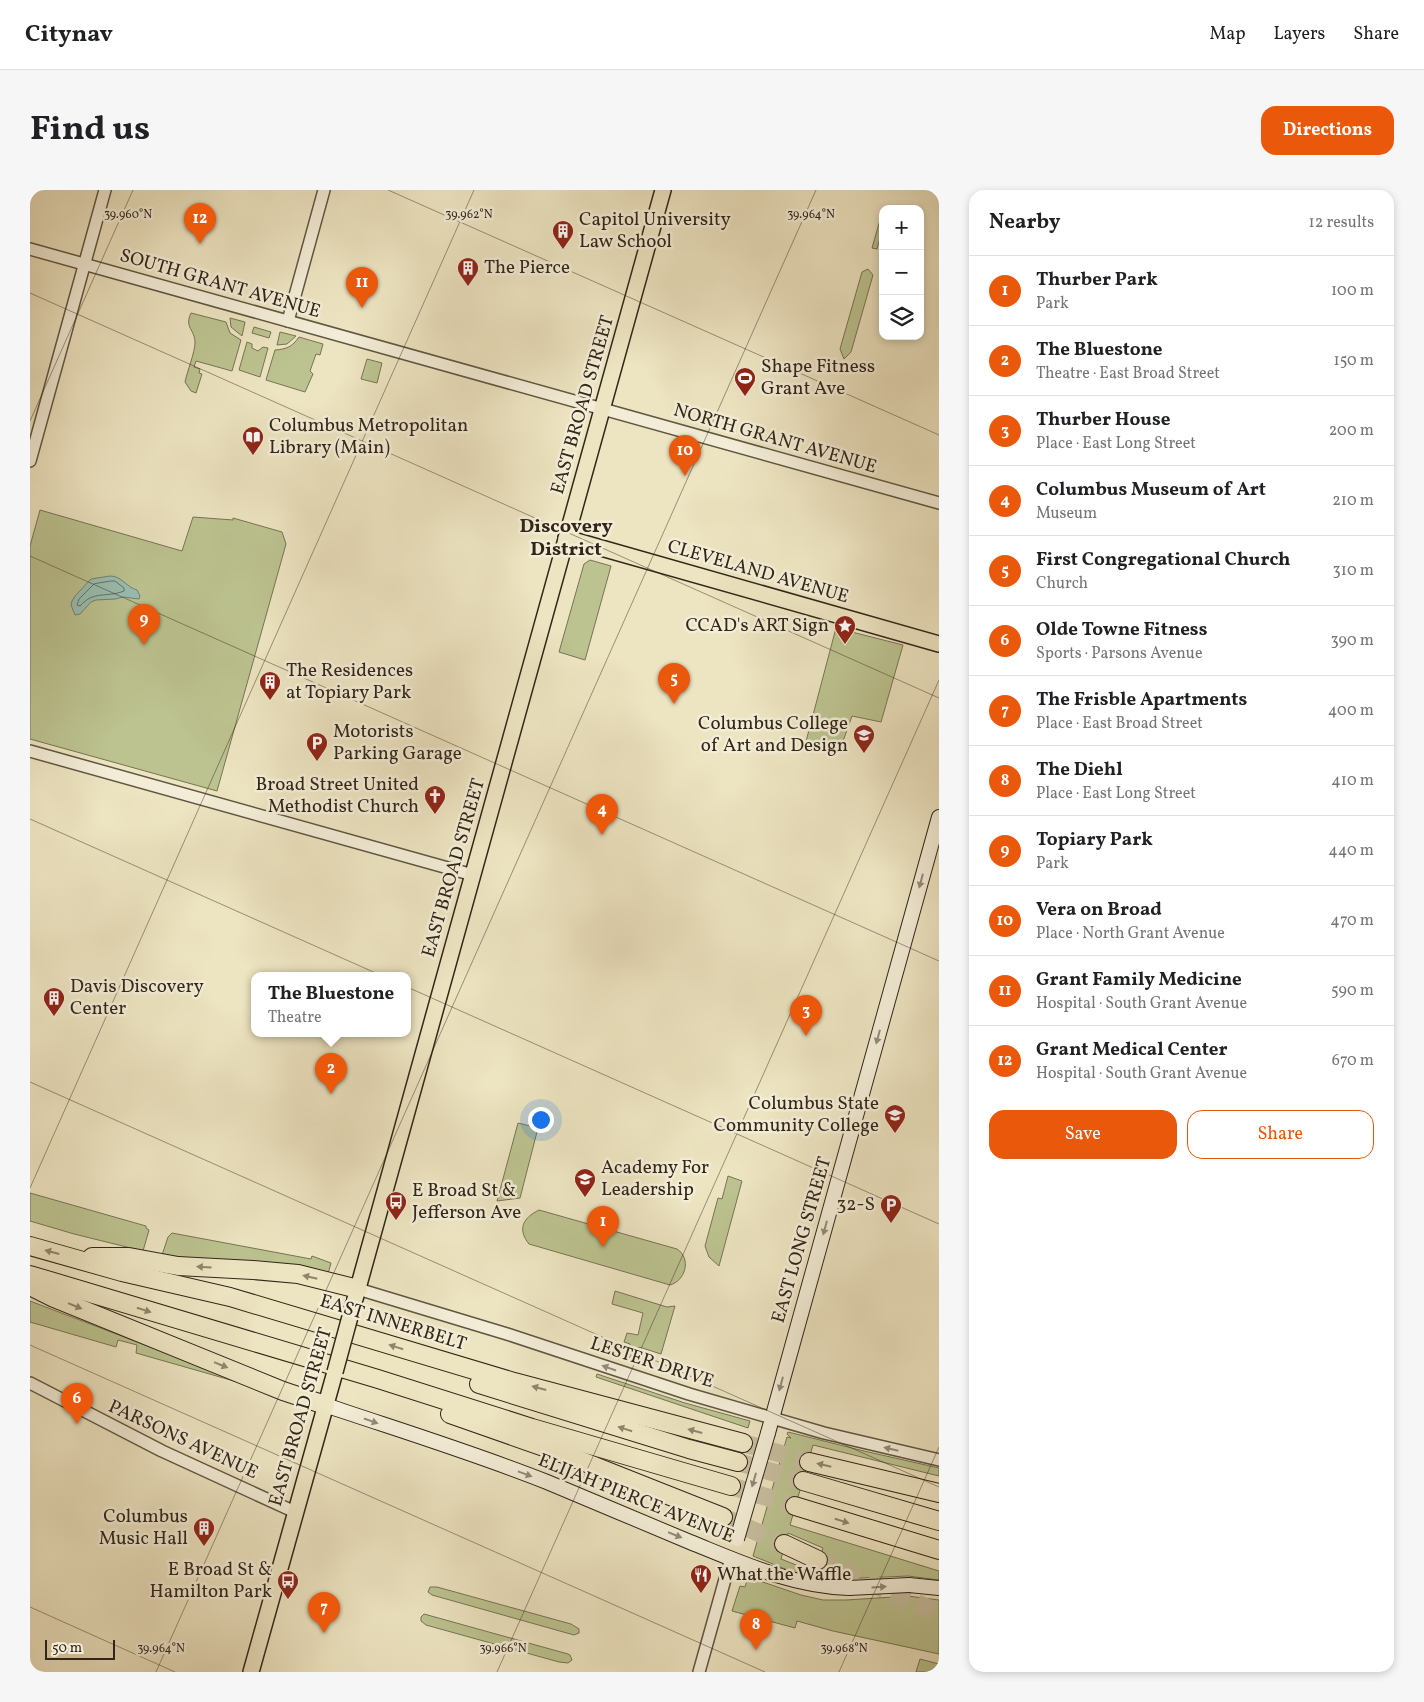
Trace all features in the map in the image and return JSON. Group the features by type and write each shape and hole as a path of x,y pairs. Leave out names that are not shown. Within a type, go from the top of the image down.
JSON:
{"highway":[{"name":"EAST INNERBELT","path":"30,1246 122,1272 230,1297 524,1384 743,1443"},
{"path":"74,1258 130,1257 178,1266 289,1273 356,1296"},
{"path":"30,1275 378,1379 532,1428 732,1486"},
{"path":"30,1286 54,1298 283,1391 327,1400"},
{"path":"443,1360 469,1380 689,1449 738,1462"},
{"path":"378,1379 410,1398 564,1454 723,1517"},
{"path":"809,1462 939,1493"},
{"path":"803,1481 939,1520"},
{"path":"795,1506 939,1550"},
{"path":"784,1544 818,1560"}],"main road":[{"name":"EAST BROAD STREET","path":"251,1672 664,190"},
{"name":"CLEVELAND AVENUE","path":"566,538 939,644"},
{"name":"EAST LONG STREET","path":"731,1558 768,1433 939,817"},
{"name":"ELIJAH PIERCE AVENUE","path":"327,1400 544,1481 783,1578 828,1587 849,1588 908,1585 939,1588"}],"street":[{"path":"30,460 105,190"},
{"path":"288,321 324,190"},
{"name":"SOUTH GRANT AVENUE","path":"30,249 602,409"},
{"name":"NORTH GRANT AVENUE","path":"602,409 939,503"},
{"path":"30,751 473,875"},
{"name":"LESTER DRIVE","path":"356,1296 507,1334 667,1387 824,1434 939,1460"},
{"name":"PARSONS AVENUE","path":"30,1384 162,1451 295,1512"},
{"name":"EAST LONG STREET","path":"699,1672 731,1558"}],"green space":[{"path":"879,224 877,249 872,248"},
{"path":"868,269 873,275 851,352 844,359 840,349 862,272"},
{"path":"191,313 226,322 230,333 241,340 232,371 196,361 194,367 200,369 199,373 202,374 196,393 191,391 185,382 195,343 195,338 189,325"},
{"path":"230,318 245,322 242,336 231,327"},
{"path":"254,327 271,332 269,338 252,333"},
{"path":"280,332 296,336 287,344 277,345"},
{"path":"299,337 323,344 320,355 316,354 310,371 313,374 305,392 266,380 275,350 289,347"},
{"path":"247,342 252,344 252,348 258,351 263,347 268,348 260,377 239,370"},
{"path":"367,359 382,363 377,383 361,379"},
{"path":"40,510 182,551 193,517 233,520 233,518 282,532 286,544 217,791 30,739 30,546"},
{"path":"590,560 611,566 585,660 559,652 584,564"},
{"path":"836,628 903,645 881,722 852,716 841,747 829,752 822,744 811,752 804,749"},
{"path":"518,1123 538,1128 520,1198 497,1201"},
{"path":"728,1176 742,1181 719,1266 709,1257 705,1246 718,1198 722,1199"},
{"path":"30,1193 146,1226 149,1230 143,1251 30,1221"},
{"path":"539,1210 677,1249 684,1258 685,1269 683,1274 680,1279 670,1285 529,1244 523,1233 523,1224 533,1213"},
{"path":"172,1233 311,1259 312,1256 331,1263 328,1274 162,1255 168,1237"},
{"path":"615,1291 667,1307 675,1306 661,1354 639,1347 625,1362 630,1344 624,1342 627,1333 638,1335 643,1313 612,1304"},
{"path":"30,1301 255,1387 136,1353 137,1345 118,1340 116,1347 30,1322"},
{"path":"597,1374 685,1403 750,1421 748,1428 596,1377"},
{"path":"788,1432 939,1468 939,1476 813,1445 790,1525 939,1571 939,1580 908,1576 819,1578 795,1573 753,1556 787,1437 791,1438 787,1434","holes":["788,1533 823,1548 814,1572 781,1559"]},
{"path":"748,1577 801,1595 823,1600 908,1596 939,1600 939,1654 833,1631 797,1621 795,1628 732,1611 740,1586 745,1587"},
{"path":"430,1587 437,1587 571,1624 579,1629 579,1633 574,1635 432,1595 428,1592"},
{"path":"424,1614 568,1654 572,1660 568,1663 559,1662 426,1625 421,1621 421,1617"},
{"path":"920,1659 939,1664 939,1672 916,1672"}],"water":[{"path":"110,576 118,578 137,590 140,596 139,599 123,597 96,600 91,602 80,614 75,615 71,605 75,596 91,579"}],"tunnel":[{"path":"743,1443 809,1462"},
{"path":"738,1462 803,1481"},
{"path":"731,1486 795,1506"},
{"path":"723,1517 784,1544"},
{"path":"818,1560 939,1613"}],"place":[{"name":"Grant Medical Center","path":"200,244"},
{"name":"Capitol University Law School","path":"563,250"},
{"name":"The Pierce","path":"468,287"},
{"name":"Grant Family Medicine","path":"362,308"},
{"name":"Shape Fitness Grant Ave","path":"745,397"},
{"name":"Columbus Metropolitan Library (Main)","path":"253,456"},
{"name":"Vera on Broad","path":"685,476"},
{"name":"Topiary Park","path":"144,645"},
{"name":"CCAD's ART Sign","path":"845,645"},
{"name":"The Residences at Topiary Park","path":"270,701"},
{"name":"First Congregational Church","path":"674,704"},
{"name":"Columbus College of Art and Design","path":"864,754"},
{"name":"Motorists Parking Garage","path":"317,762"},
{"name":"Broad Street United Methodist Church","path":"435,815"},
{"name":"Columbus Museum of Art","path":"602,835"},
{"name":"Davis Discovery Center","path":"54,1017"},
{"name":"Thurber House","path":"806,1036"},
{"name":"The Bluestone","path":"331,1094"},
{"name":"Columbus State Community College","path":"895,1134"},
{"name":"Academy For Leadership","path":"585,1198"},
{"name":"E Broad St & Jefferson Ave","path":"396,1221"},
{"name":"32-S","path":"891,1224"},
{"name":"Thurber Park","path":"603,1247"},
{"name":"Olde Towne Fitness","path":"77,1424"},
{"name":"Columbus Music Hall","path":"204,1547"},
{"name":"What the Waffle","path":"701,1594"},
{"name":"E Broad St & Hamilton Park","path":"288,1600"},
{"name":"The Frisble Apartments","path":"324,1633"},
{"name":"The Diehl","path":"756,1650"}],"district":[{"name":"Discovery District","path":"566,538"}]}
